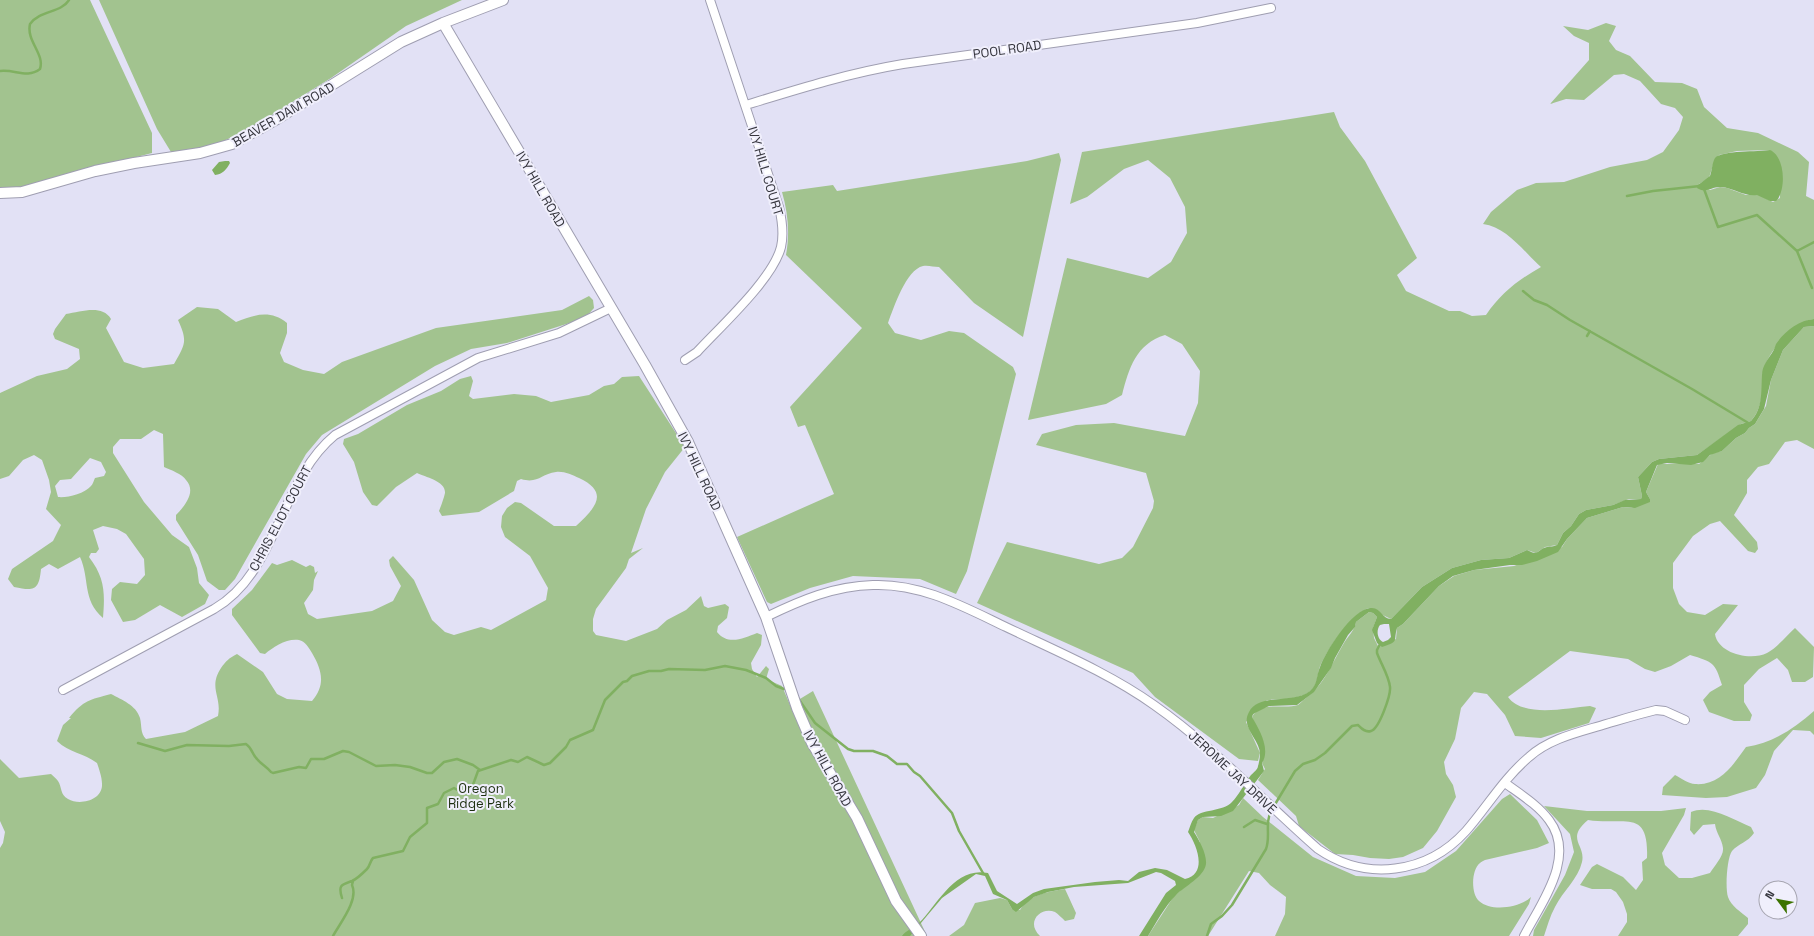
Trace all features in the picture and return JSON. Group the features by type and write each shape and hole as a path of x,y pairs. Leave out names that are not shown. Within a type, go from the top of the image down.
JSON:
{"street":[{"name":"BEAVER DAM ROAD","path":"0,193 22,192 95,171 134,163 200,154 232,144 277,119 401,42 443,23 503,0"},
{"name":"IVY HILL COURT","path":"685,360 697,352 770,272 781,247 783,233 779,207 710,0"},
{"name":"POOL ROAD","path":"746,105 834,78 872,70 1196,23 1271,8"},
{"name":"IVY HILL ROAD","path":"443,23 688,442 766,618 797,708 812,743 857,818 896,901 917,931"},
{"name":"CHRIS ELIOT COURT","path":"64,690 214,610 235,594 256,566 312,458 323,444 335,435 478,358 559,333 611,308"},
{"name":"JEROME JAY DRIVE","path":"766,618 814,595 853,586 874,584 897,586 938,596 968,609 1125,687 1152,704 1195,736 1318,849 1331,857 1362,868 1396,870 1412,866 1428,860 1455,842 1529,757 1545,745 1567,736 1656,710 1665,711 1685,720"},
{"path":"1505,783 1525,797 1550,821 1556,831 1561,853 1559,865 1554,878 1524,936"}],"green space":[{"path":"0,0 90,0 152,133 152,153 20,187 0,187"},
{"path":"99,0 462,0 406,26 331,78 249,129 213,146 171,152 157,129"},
{"path":"1606,23 1616,26 1609,41 1616,50 1630,56 1655,82 1682,83 1697,89 1704,107 1727,128 1758,133 1798,152 1809,162 1806,196 1814,200 1814,319 1808,320 1787,336 1770,355 1763,372 1763,389 1760,404 1757,413 1751,421 1741,424 1697,455 1659,459 1652,462 1638,477 1642,496 1641,499 1629,499 1613,505 1586,510 1579,514 1571,526 1563,533 1557,545 1545,547 1536,553 1527,550 1509,558 1481,560 1452,568 1422,587 1391,619 1368,608 1361,612 1347,625 1329,649 1321,664 1315,686 1309,692 1304,695 1288,699 1267,700 1246,722 1260,753 1258,761 1239,759 1155,697 1133,673 977,603 1007,542 1099,564 1122,558 1133,547 1153,508 1154,501 1146,473 1036,445 1042,434 1076,425 1114,423 1185,436 1198,403 1200,371 1182,344 1165,335 1147,344 1140,351 1131,367 1122,395 1106,404 1028,420 1067,258 1148,278 1171,262 1187,233 1185,207 1170,178 1148,160 1124,169 1087,197 1070,204 1082,152 1334,112 1340,127 1365,161 1417,258 1397,275 1406,291 1449,311 1460,311 1472,316 1486,315 1510,288 1541,267 1507,235 1492,226 1483,224 1491,212 1517,190 1536,183 1564,182 1610,167 1647,160 1663,152 1679,130 1683,117 1675,108 1661,104 1640,81 1624,74 1614,75 1584,100 1566,99 1550,104 1589,60 1589,43 1574,36 1563,26 1588,30","holes":["1770,150 1780,190 1780,198 1773,202 1757,194 1746,195 1720,187 1710,190 1699,184 1709,178 1713,165 1719,155 1737,151"]},
{"path":"1059,153 1061,160 1023,337 974,303 939,267 923,266 911,274 901,290 888,323 895,333 921,340 949,331 964,333 1013,367 1016,374 967,571 956,594 920,579 853,576 810,588 771,604 767,602 737,537 834,494 805,425 798,427 790,407 862,328 786,255 788,223 782,192 833,185 837,191 1027,161"},
{"path":"589,296 593,300 594,308 585,318 507,343 471,349 435,366 322,435 306,454 235,579 225,590 219,590 207,581 198,555 176,520 176,515 186,504 190,494 190,489 189,485 182,476 164,467 163,434 154,430 141,439 120,439 113,447 113,453 144,502 172,535 189,547 197,568 199,583 209,595 205,604 182,617 160,605 135,620 123,622 111,600 112,589 120,582 137,584 145,575 144,559 126,534 117,529 103,526 93,530 99,549 96,553 91,553 89,557 98,572 103,586 103,618 96,611 89,597 80,557 58,569 49,564 41,569 39,582 34,588 31,589 14,587 8,579 12,569 53,541 61,525 46,509 51,492 49,480 42,460 34,455 23,460 9,476 0,479 0,393 37,376 67,369 80,359 79,349 55,339 53,334 66,314 97,310 107,314 111,319 106,328 124,362 143,368 174,364 184,343 183,333 178,320 197,307 218,309 236,322 249,317 262,315 274,316 287,323 287,333 280,353 284,362 303,370 324,374 342,362 436,328 562,310","holes":["90,458 101,462 106,472 104,476 95,478 91,486 80,493 66,497 58,497 55,486 60,480 71,479"]},
{"path":"1814,326 1814,449 1797,440 1785,442 1769,464 1758,467 1747,480 1747,493 1734,515 1757,542 1758,549 1755,553 1748,551 1720,521 1710,524 1693,536 1673,563 1673,588 1679,604 1687,612 1705,615 1723,604 1738,605 1715,634 1717,641 1722,647 1744,656 1760,655 1767,653 1774,648 1795,628 1814,647 1813,677 1805,682 1792,682 1788,670 1777,658 1759,669 1744,685 1744,702 1752,715 1750,721 1734,721 1709,712 1703,700 1710,692 1722,685 1715,667 1704,659 1690,655 1671,666 1655,672 1645,669 1628,659 1570,651 1508,697 1524,708 1534,710 1558,710 1590,706 1596,708 1589,723 1541,738 1515,736 1505,715 1487,694 1474,692 1461,708 1455,739 1444,762 1446,774 1453,785 1456,797 1437,831 1423,848 1403,857 1389,859 1335,854 1299,826 1296,816 1258,780 1265,769 1262,763 1264,744 1252,717 1256,712 1267,707 1298,705 1312,693 1328,673 1344,643 1353,630 1356,622 1369,612 1373,613 1377,617 1373,628 1374,638 1378,646 1396,639 1397,628 1403,624 1439,586 1454,576 1474,570 1514,566 1562,547 1567,539 1587,518 1623,507 1632,508 1650,499 1646,492 1658,464 1699,464 1713,453 1722,451 1755,424 1766,406 1771,380 1783,350 1804,327"},
{"name":"Oregon Ridge Park","path":"471,376 473,381 469,396 473,399 514,394 536,396 551,402 589,395 604,386 614,384 622,377 639,376 685,447 665,472 646,509 631,553 643,548 629,559 626,568 596,609 593,619 593,631 596,635 626,641 657,629 667,620 686,610 701,596 704,606 708,608 725,604 729,607 727,618 718,626 717,632 721,636 726,639 736,640 757,633 762,635 761,645 751,663 752,669 757,677 766,666 769,669 766,679 782,686 790,705 813,691 927,936 0,936 0,848 3,843 5,832 0,821 0,759 19,778 51,774 58,781 62,793 68,799 84,802 95,798 101,790 102,784 97,763 66,748 57,741 63,725 71,718 69,718 83,704 111,694 128,703 138,713 142,732 146,739 185,732 218,716 219,709 215,687 217,675 226,662 237,654 263,672 277,694 287,699 312,701 319,689 321,677 318,665 310,649 305,643 299,640 290,640 276,646 265,654 260,653 232,615 232,609 252,590 272,563 277,565 292,560 306,567 310,565 314,567 315,573 318,571 314,580 313,590 304,603 308,614 317,619 372,611 393,601 401,586 390,566 389,560 393,556 414,580 432,620 445,632 454,635 481,627 491,630 546,600 548,588 530,556 505,537 501,527 502,516 507,508 515,502 521,503 554,526 576,526 589,513 596,501 597,495 595,489 589,484 579,478 559,472 551,473 536,480 521,479 517,481 514,491 479,512 442,516 439,511 445,493 442,485 439,482 417,473 396,487 377,506 372,505 363,492 354,462 343,444 344,439 358,434 407,405 441,391 460,379"},
{"path":"1814,711 1814,735 1810,731 1793,730 1774,751 1765,775 1756,788 1727,797 1706,798 1662,795 1663,787 1675,775 1693,784 1712,782 1731,767 1746,747 1774,739 1799,724"},
{"path":"1510,794 1537,820 1549,843 1537,848 1485,860 1477,866 1473,888 1476,898 1484,904 1491,907 1513,906 1526,901 1531,897 1529,904 1509,936 1275,936 1285,914 1286,897 1270,885 1259,873 1249,871 1208,936 1148,936 1174,896 1200,874 1200,842 1194,830 1198,820 1203,817 1213,818 1239,805 1243,798 1263,817 1313,857 1356,876 1395,878 1425,872 1456,851 1502,799"},
{"path":"1544,806 1587,811 1661,811 1686,808 1684,815 1662,853 1665,865 1679,878 1692,878 1710,873 1723,851 1715,824 1703,825 1694,835 1690,830 1691,812 1698,810 1714,811 1751,827 1754,833 1749,839 1734,849 1730,855 1727,880 1727,893 1729,900 1736,909 1748,918 1748,924 1738,936 1618,936 1627,922 1627,914 1623,902 1616,892 1611,889 1592,889 1580,885 1592,867 1597,864 1623,877 1636,890 1643,880 1642,862 1647,858 1647,842 1644,831 1639,825 1632,822 1588,820 1581,827 1577,837 1582,856 1580,868 1555,907 1544,936 1533,936 1534,930 1565,875 1574,852 1570,834"},
{"path":"1065,889 1076,913 1074,919 1065,921 1055,912 1050,911 1040,913 1034,921 1034,926 1040,936 949,936 964,925 975,903 1000,898 1007,900 1012,909 1020,910 1029,900 1034,897"}],"shaded area":[{"path":"1770,150 1779,160 1783,175 1782,190 1776,201 1770,201 1757,195 1748,195 1726,188 1718,187 1700,190 1697,188 1698,185 1710,176 1714,160 1719,155 1733,152"},
{"path":"229,161 230,163 227,168 222,173 215,175 212,170 219,162"},
{"path":"1814,319 1814,326 1804,327 1783,350 1771,380 1764,409 1755,424 1722,451 1710,455 1703,462 1691,465 1667,463 1657,465 1646,492 1650,502 1635,508 1623,507 1587,518 1567,539 1558,552 1537,561 1522,565 1510,565 1474,570 1453,576 1439,586 1403,624 1397,628 1394,642 1382,647 1377,643 1372,630 1377,617 1373,613 1369,612 1356,622 1355,627 1348,635 1331,668 1314,692 1297,705 1269,706 1253,714 1252,717 1261,733 1265,745 1262,763 1264,771 1233,811 1221,816 1203,817 1198,820 1194,832 1204,852 1206,860 1205,869 1198,877 1172,899 1148,936 1139,936 1166,893 1176,885 1175,881 1161,873 1156,872 1128,883 1074,887 1048,892 1034,897 1016,912 1012,909 1007,900 993,894 985,876 976,874 942,898 910,936 902,936 919,923 948,888 966,875 976,872 988,873 997,891 1017,904 1033,893 1044,889 1095,882 1119,880 1128,881 1139,872 1155,868 1167,870 1185,879 1192,876 1198,865 1198,858 1195,844 1188,832 1191,823 1197,815 1223,807 1232,802 1258,767 1260,755 1259,749 1247,723 1249,712 1254,706 1268,700 1295,697 1310,691 1316,683 1323,660 1334,641 1349,622 1365,609 1375,608 1388,619 1391,619 1422,587 1452,568 1481,560 1509,558 1527,550 1536,553 1544,548 1557,545 1563,533 1571,526 1579,514 1586,510 1613,505 1625,500 1641,499 1642,496 1638,477 1652,462 1659,459 1697,455 1738,425 1751,421 1758,411 1763,369 1776,344 1792,327","holes":["1389,624 1391,637 1383,642 1378,637 1378,629 1380,625"]}],"waterway":[{"path":"0,71 11,71 26,74 40,69 40,58 29,30 30,24 34,19 61,7 69,0"},
{"path":"1627,196 1653,191 1700,186"},
{"path":"1704,189 1718,227 1757,215 1797,251 1812,288"},
{"path":"1797,251 1814,242"},
{"path":"1523,291 1534,300 1547,305 1570,320 1692,389 1750,424"},
{"path":"1587,336 1590,331"},
{"path":"1274,806 1295,771 1303,764 1315,760 1325,753 1352,726 1358,725 1363,730 1367,731 1374,729 1387,704 1390,691 1387,674 1377,653 1380,644"},
{"path":"342,898 340,890 341,886 354,880 360,875 368,868 373,858 403,851 410,837 427,823 427,808 438,804 444,793 454,788 464,794 470,793 478,771 511,760 518,762 527,757 544,765 550,763 566,747 570,740 593,730 605,700 623,682 627,681 632,676 649,671 669,669 705,670 725,666 746,670 766,678 776,686 784,689"},
{"path":"798,698 815,723 848,749 854,751 873,751 887,756 897,764 907,764 920,776 952,813 959,831 983,873"},
{"path":"138,743 165,751 187,745 229,746 246,744 250,747 255,757 273,773 299,767 306,768 311,759 324,759 343,751 349,752 376,766 395,765 410,767 427,773 432,773 444,762 457,759 473,765 480,770"},
{"path":"1207,936 1211,924 1222,916 1232,905 1266,849 1268,839 1268,820 1272,810"},
{"path":"1244,827 1255,820 1267,824"},
{"path":"333,936 351,904 353,897 353,881"}]}
